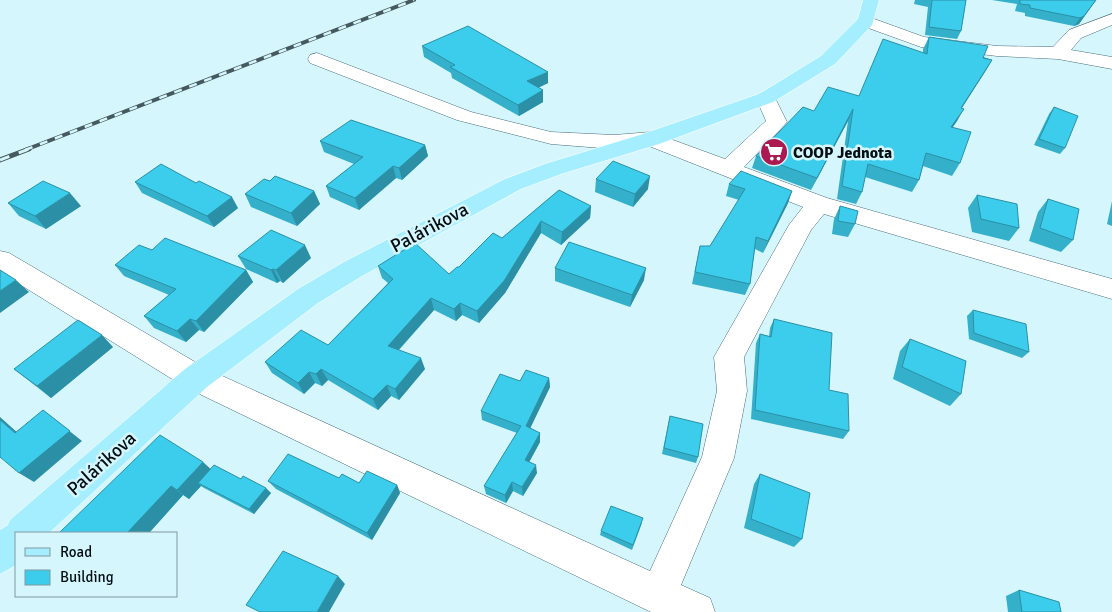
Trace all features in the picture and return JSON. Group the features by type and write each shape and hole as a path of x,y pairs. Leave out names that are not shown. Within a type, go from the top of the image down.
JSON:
{"main road":[{"name":"Palárikova","path":"24,532 196,378 308,296 353,268 513,184 651,139 766,98 828,60 868,11"},
{"path":"0,556 15,541"}],"street":[{"path":"868,11 920,42 997,51 1058,53 1112,64"},
{"path":"1058,53 1075,34 1112,19"},
{"path":"317,58 464,116 551,138 614,142 651,139 819,204 1112,289"},
{"path":"728,168 777,122 766,98"},
{"path":"658,596 718,458 732,391 729,357 801,225 819,204"},
{"path":"0,260 196,378 658,596 696,612"}],"building":[{"path":"932,0 966,0 961,31 929,27"},
{"path":"1020,0 1096,0 1084,16 1080,18 1030,8 1030,5 1020,4"},
{"path":"468,26 548,72 527,81 543,90 518,105 450,67 455,65 422,46"},
{"path":"929,37 988,46 983,58 992,60 961,108 964,109 951,127 971,132 960,163 926,153 919,180 868,164 862,192 842,186 853,109 817,178 756,156 803,107 814,111 828,87 859,96 883,39 927,54"},
{"path":"1054,107 1078,116 1065,148 1039,139"},
{"path":"351,120 425,145 399,168 393,166 355,198 326,186 363,157 320,141"},
{"path":"613,161 650,176 635,194 596,179"},
{"path":"161,164 196,183 199,181 232,197 207,216 135,182"},
{"path":"741,171 792,191 768,241 756,237 750,284 695,272 700,246 710,246 745,189 729,184"},
{"path":"275,176 314,191 291,213 245,194 264,179 270,181"},
{"path":"43,181 70,193 35,216 8,203"},
{"path":"559,190 591,206 562,232 541,221 504,281 477,311 460,303 454,309 431,298 388,346 421,358 395,389 387,385 373,399 321,369 316,374 309,372 298,383 265,362 301,330 328,345 393,279 378,266 415,243 449,274 459,267 493,233 502,238"},
{"path":"977,195 1017,204 1019,228 981,219"},
{"path":"1048,199 1079,209 1073,240 1040,228"},
{"path":"840,206 858,211 855,224 838,221"},
{"path":"271,230 305,245 276,270 271,270 238,256"},
{"path":"165,238 246,270 196,321 190,319 177,331 144,316 176,289 115,265 139,245 152,250"},
{"path":"569,242 646,268 632,295 555,268"},
{"path":"0,270 16,280 0,291"},
{"path":"973,310 1026,324 1029,352 974,333"},
{"path":"774,319 832,333 829,390 848,394 849,431 755,410 760,334 771,337"},
{"path":"78,320 102,335 37,386 14,369"},
{"path":"910,339 966,361 961,394 902,367"},
{"path":"526,370 549,378 526,426 540,433 525,460 536,465 522,487 512,482 505,495 484,486 521,426 481,411 500,374 520,381"},
{"path":"43,410 70,431 19,473 0,457 0,420 15,433"},
{"path":"670,416 703,424 698,457 664,448"},
{"path":"160,435 203,462 177,490 171,486 128,532 60,532"},
{"path":"288,454 339,478 342,474 359,483 367,471 397,485 367,533 268,481"},
{"path":"214,465 241,479 243,476 266,488 249,509 198,483"},
{"path":"760,474 810,493 802,539 751,519"},
{"path":"611,506 643,518 633,545 601,531"},
{"path":"283,551 338,576 317,612 260,612 246,605"},
{"path":"1019,590 1059,602 1061,612 1022,612"}],"railway":[{"path":"25,150 414,0"},
{"path":"0,160 29,149"}],"place":[{"name":"COOP Jednota","path":"774,152"}]}
